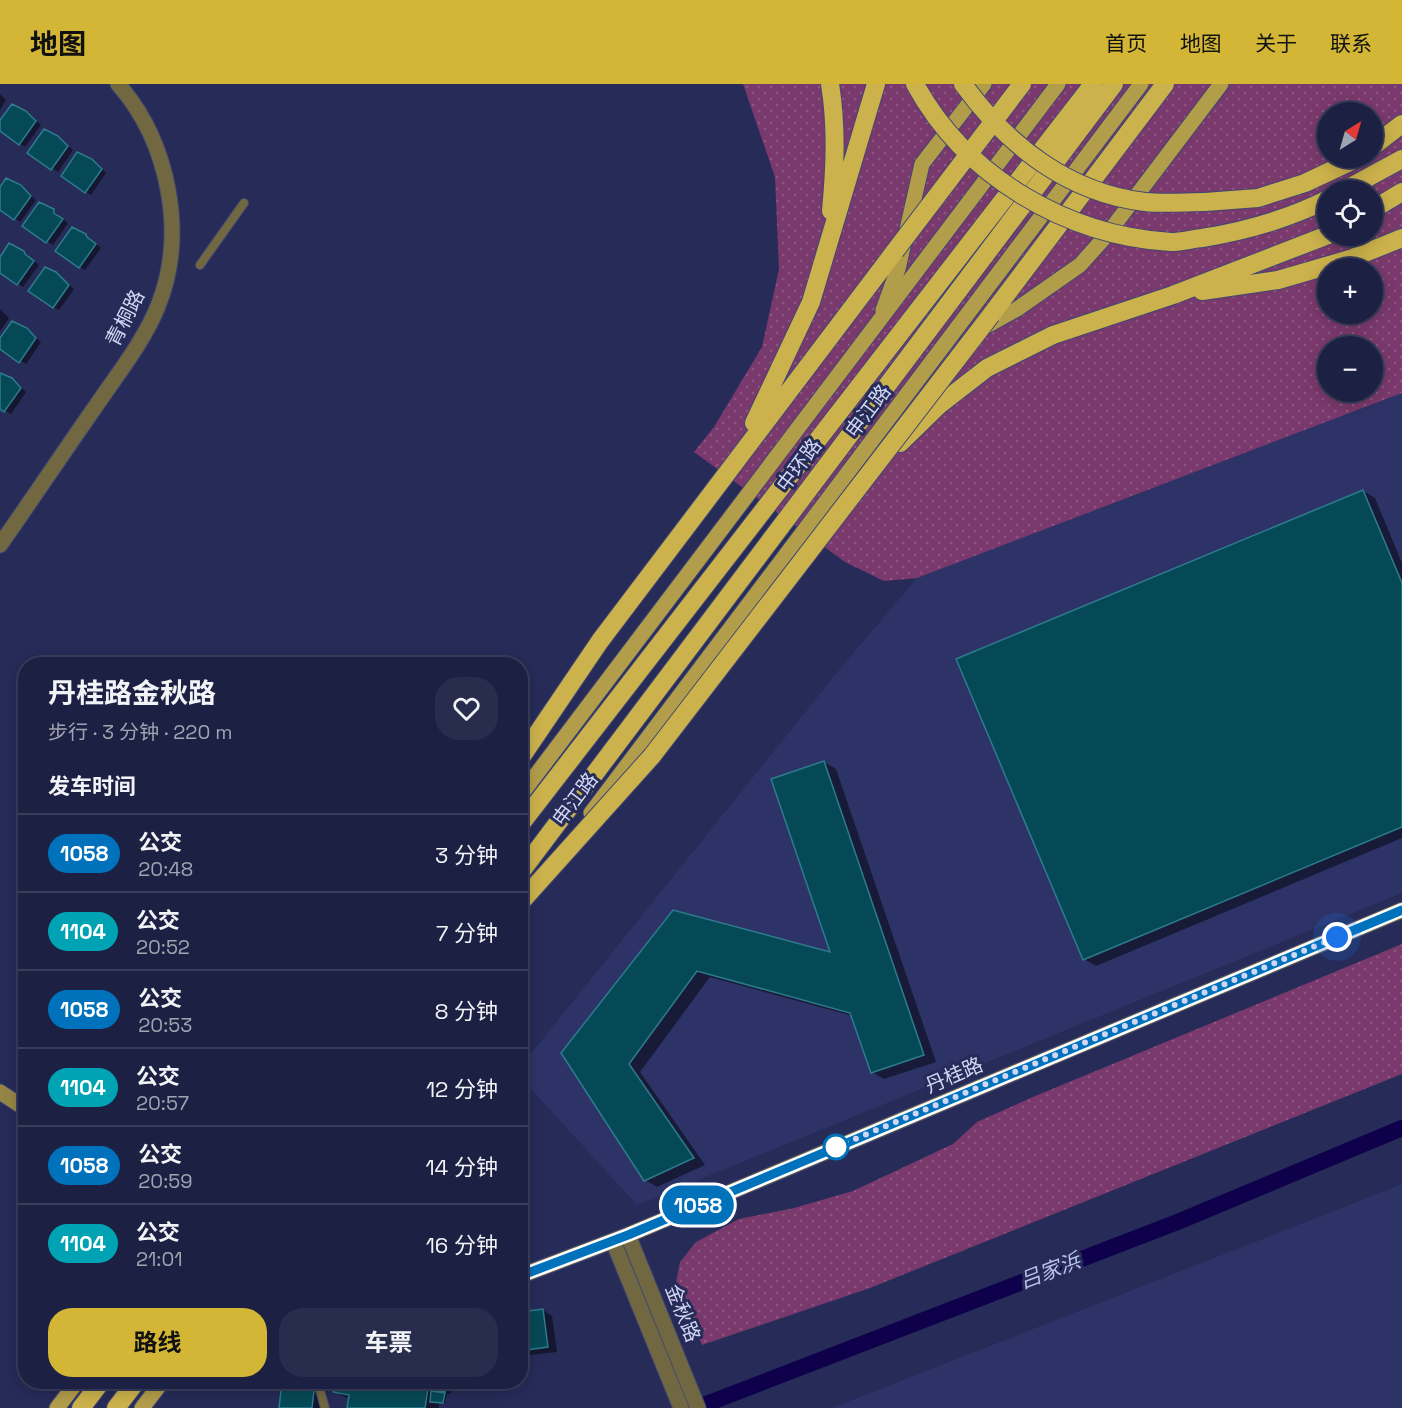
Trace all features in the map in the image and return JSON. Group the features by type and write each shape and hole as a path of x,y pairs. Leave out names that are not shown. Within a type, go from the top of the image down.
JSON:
{"highway":[{"path":"827,255 835,166 835,114 830,84"},
{"path":"725,474 790,350 811,302 827,255 876,84"},
{"path":"915,84 926,104 957,143 996,179 1058,216 1119,235 1173,242 1238,232 1303,212 1317,205"},
{"path":"963,84 985,115 1032,159 1084,187 1145,202 1205,202 1258,198 1305,183 1337,168"},
{"path":"528,747 600,641 1022,84"},
{"name":"中环路","path":"528,815 1093,84"},
{"name":"中环路","path":"528,862 1114,84"},
{"path":"528,896 652,756 877,465 1165,84"},
{"path":"1383,139 1402,124"},
{"path":"1363,180 1402,159"},
{"path":"1383,203 1402,192"},
{"path":"1173,295 1278,280 1350,259 1402,238"},
{"path":"877,465 938,406 987,368 1053,335 1173,295 1317,239"},
{"path":"81,1408 96,1389"},
{"path":"116,1408 131,1389"}],"main road":[{"path":"855,356 883,310 894,279 922,164 984,84"},
{"path":"528,785 855,356 1058,84"},
{"name":"申江路","path":"528,894 1141,84"},
{"path":"939,353 1017,309 1080,265 1106,236 1221,84"},
{"path":"57,1408 72,1389"},
{"path":"142,1408 157,1389"}],"street":[{"name":"青桐路","path":"0,545 132,353 158,305 166,278 171,226 170,199 152,138 125,87"},
{"name":"丹桂路","path":"528,1282 557,1273 622,1242 1402,910"},
{"name":"丹桂路","path":"528,1273 622,1242 1402,919"},
{"path":"0,1080 18,1092"},
{"path":"0,1092 18,1104"},
{"name":"金秋路","path":"622,1242 668,1355 698,1408"},
{"name":"金秋路","path":"668,1355 681,1408"}],"lane":[{"path":"200,265 244,203"},
{"path":"320,1389 325,1408"}],"shaded area":[{"path":"743,84 1402,84 1402,393 1383,400 1383,336 1317,336 1317,402 1378,402 917,578 884,581 845,562 694,452 714,427 762,347 779,269 775,177"},
{"path":"1402,393 1402,893 637,1205 528,1086 528,1057 844,664 917,578"},
{"path":"1402,944 1402,1074 870,1288 702,1345 676,1282 680,1262 696,1242 739,1219 794,1208 853,1191 953,1144 977,1122"},
{"path":"1402,1184 1402,1408 832,1408 1390,1189"}],"building":[{"path":"12,104 26,111 36,121 19,145 0,131 0,120"},
{"path":"44,129 58,136 68,146 51,170 27,153"},
{"path":"77,152 92,159 102,169 85,193 61,176"},
{"path":"6,178 21,185 31,196 14,220 0,210 0,187"},
{"path":"39,202 54,209 54,213 63,219 46,243 22,226"},
{"path":"72,227 86,234 96,244 79,268 55,251"},
{"path":"9,243 24,251 34,261 17,285 0,273 0,257"},
{"path":"45,267 56,272 69,285 53,308 28,291"},
{"path":"12,321 27,328 36,338 19,363 0,349 0,338"},
{"path":"0,373 12,378 21,388 4,412 0,409"},
{"path":"1363,490 1402,583 1402,827 1083,960 956,659"},
{"path":"824,761 924,1055 871,1073 850,1013 697,971 629,1064 694,1158 644,1181 561,1053 673,910 830,952 771,779"},
{"path":"543,1309 548,1347 528,1350 528,1311"},
{"path":"281,1389 314,1389 312,1408 279,1408"},
{"path":"333,1389 428,1389 425,1408 347,1408 349,1395 333,1392"},
{"path":"431,1389 446,1389 445,1392"},
{"path":"431,1391 445,1393 443,1403 430,1402"}],"waterway":[{"name":"吕家浜","path":"696,1408 1180,1221 1402,1128"}],"bus line":[{"name":"1058","path":"528,1273 628,1235 1402,910"}],"route":[{"path":"836,1147 1337,937"}]}
